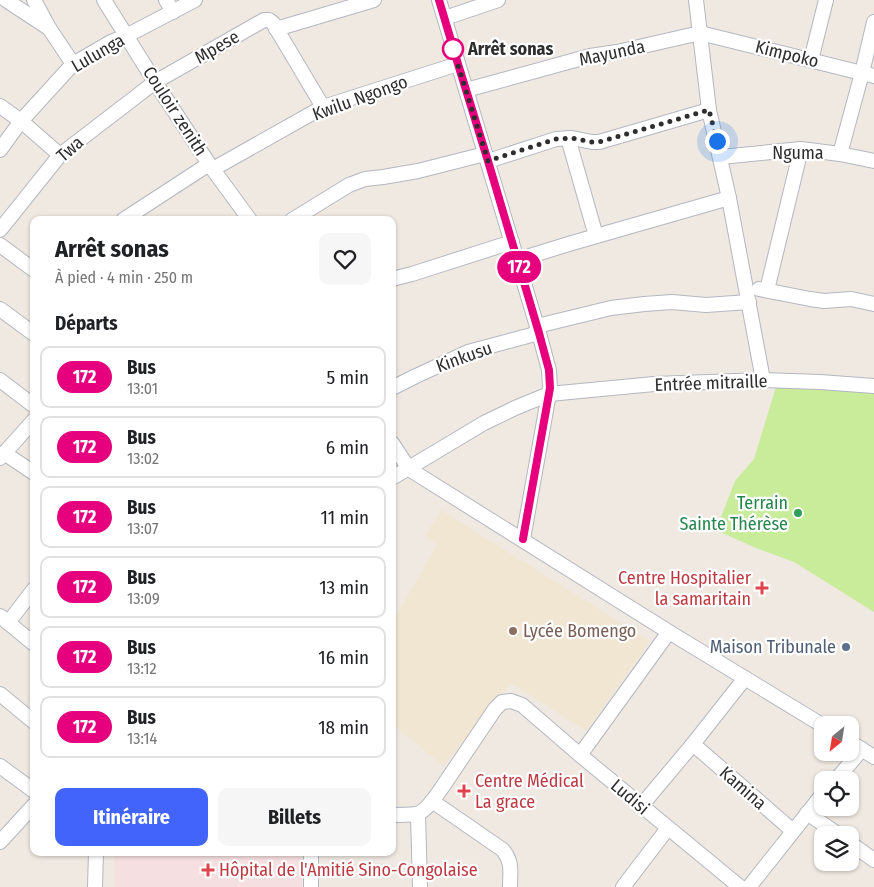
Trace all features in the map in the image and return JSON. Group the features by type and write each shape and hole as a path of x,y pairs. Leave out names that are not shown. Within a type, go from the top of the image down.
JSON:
{"street":[{"path":"6,0 49,28"},
{"path":"34,0 49,28 73,64"},
{"name":"Couloir zenith","path":"104,0 155,82 247,216"},
{"name":"Lulunga","path":"0,150 22,121 73,64 126,36 169,6 195,0"},
{"path":"323,107 276,29 374,0"},
{"path":"439,0 549,370 550,388 523,539"},
{"path":"445,18 498,0"},
{"path":"696,0 709,110 721,157 763,380"},
{"path":"811,60 826,0"},
{"name":"Mpese","path":"155,82 264,20 269,20 276,29"},
{"path":"840,154 868,74 874,22"},
{"name":"Kimpoko","path":"700,33 868,74"},
{"name":"Mayunda","path":"466,90 590,56 618,52 700,33"},
{"name":"Kwilu Ngongo","path":"211,166 323,107 458,64"},
{"name":"Twa","path":"0,230 60,155 155,82"},
{"path":"0,106 22,121 60,155"},
{"path":"299,216 349,186 365,179 487,157 556,139 568,138 599,142 709,110"},
{"path":"568,138 596,236"},
{"path":"767,290 801,149"},
{"name":"Nguma","path":"721,157 801,149 874,161"},
{"path":"130,216 211,166"},
{"path":"517,260 729,198"},
{"path":"396,278 512,242"},
{"path":"0,245 30,267"},
{"path":"746,287 810,299 851,299 874,304"},
{"path":"538,329 611,308 672,302 706,305 749,302"},
{"path":"0,309 30,331"},
{"name":"Kinkusu","path":"396,386 468,352 538,329"},
{"path":"0,380 30,403"},
{"name":"Entrée mitraille","path":"396,476 484,423 549,394 654,384 763,380 874,386"},
{"path":"30,424 2,455 30,471"},
{"path":"396,449 409,468 669,632 814,720"},
{"path":"30,593 4,619 30,641"},
{"path":"580,756 669,632"},
{"path":"641,806 745,678"},
{"path":"0,694 30,719"},
{"name":"Ludisi","path":"432,801 495,709 502,702 511,701 522,705 580,756 740,887"},
{"name":"Kamina","path":"693,744 793,831"},
{"path":"859,748 874,757"},
{"path":"0,766 30,788"},
{"path":"396,815 418,814 432,801 503,850 508,857 510,865 510,887"},
{"path":"749,887 814,805"},
{"path":"0,842 30,809"},
{"path":"807,813 826,826"},
{"path":"418,814 420,887"},
{"path":"623,887 668,828"},
{"path":"859,849 874,860"},
{"path":"95,887 96,856"},
{"path":"311,856 312,887"}],"shaded area":[{"name":"Lycée Bomengo","path":"441,510 650,641 586,731 511,683 443,766 396,727 396,616 437,545 425,536"},
{"name":"Hôpital de l'Amitié Sino-Congolaise","path":"114,856 301,856 302,887 115,887"}],"green space":[{"name":"Terrain Sainte Thérèse","path":"776,387 874,391 874,612 794,562 716,530 735,481 754,459"}],"bus line":[{"name":"172","path":"439,0 549,370 550,388 523,539"}],"place":[{"name":"Arrêt sonas","path":"453,49"},
{"name":"Terrain Sainte Thérèse","path":"798,513"},
{"name":"Centre Hospitalier la samaritain","path":"762,588"},
{"name":"Lycée Bomengo","path":"513,631"},
{"name":"Maison Tribunale","path":"846,647"},
{"name":"Centre Médical La grace","path":"464,791"},
{"name":"Hôpital de l'Amitié Sino-Congolaise","path":"208,870"}],"route":[{"path":"453,49 488,161 556,139 572,138 599,142 709,110 717,141"}]}
